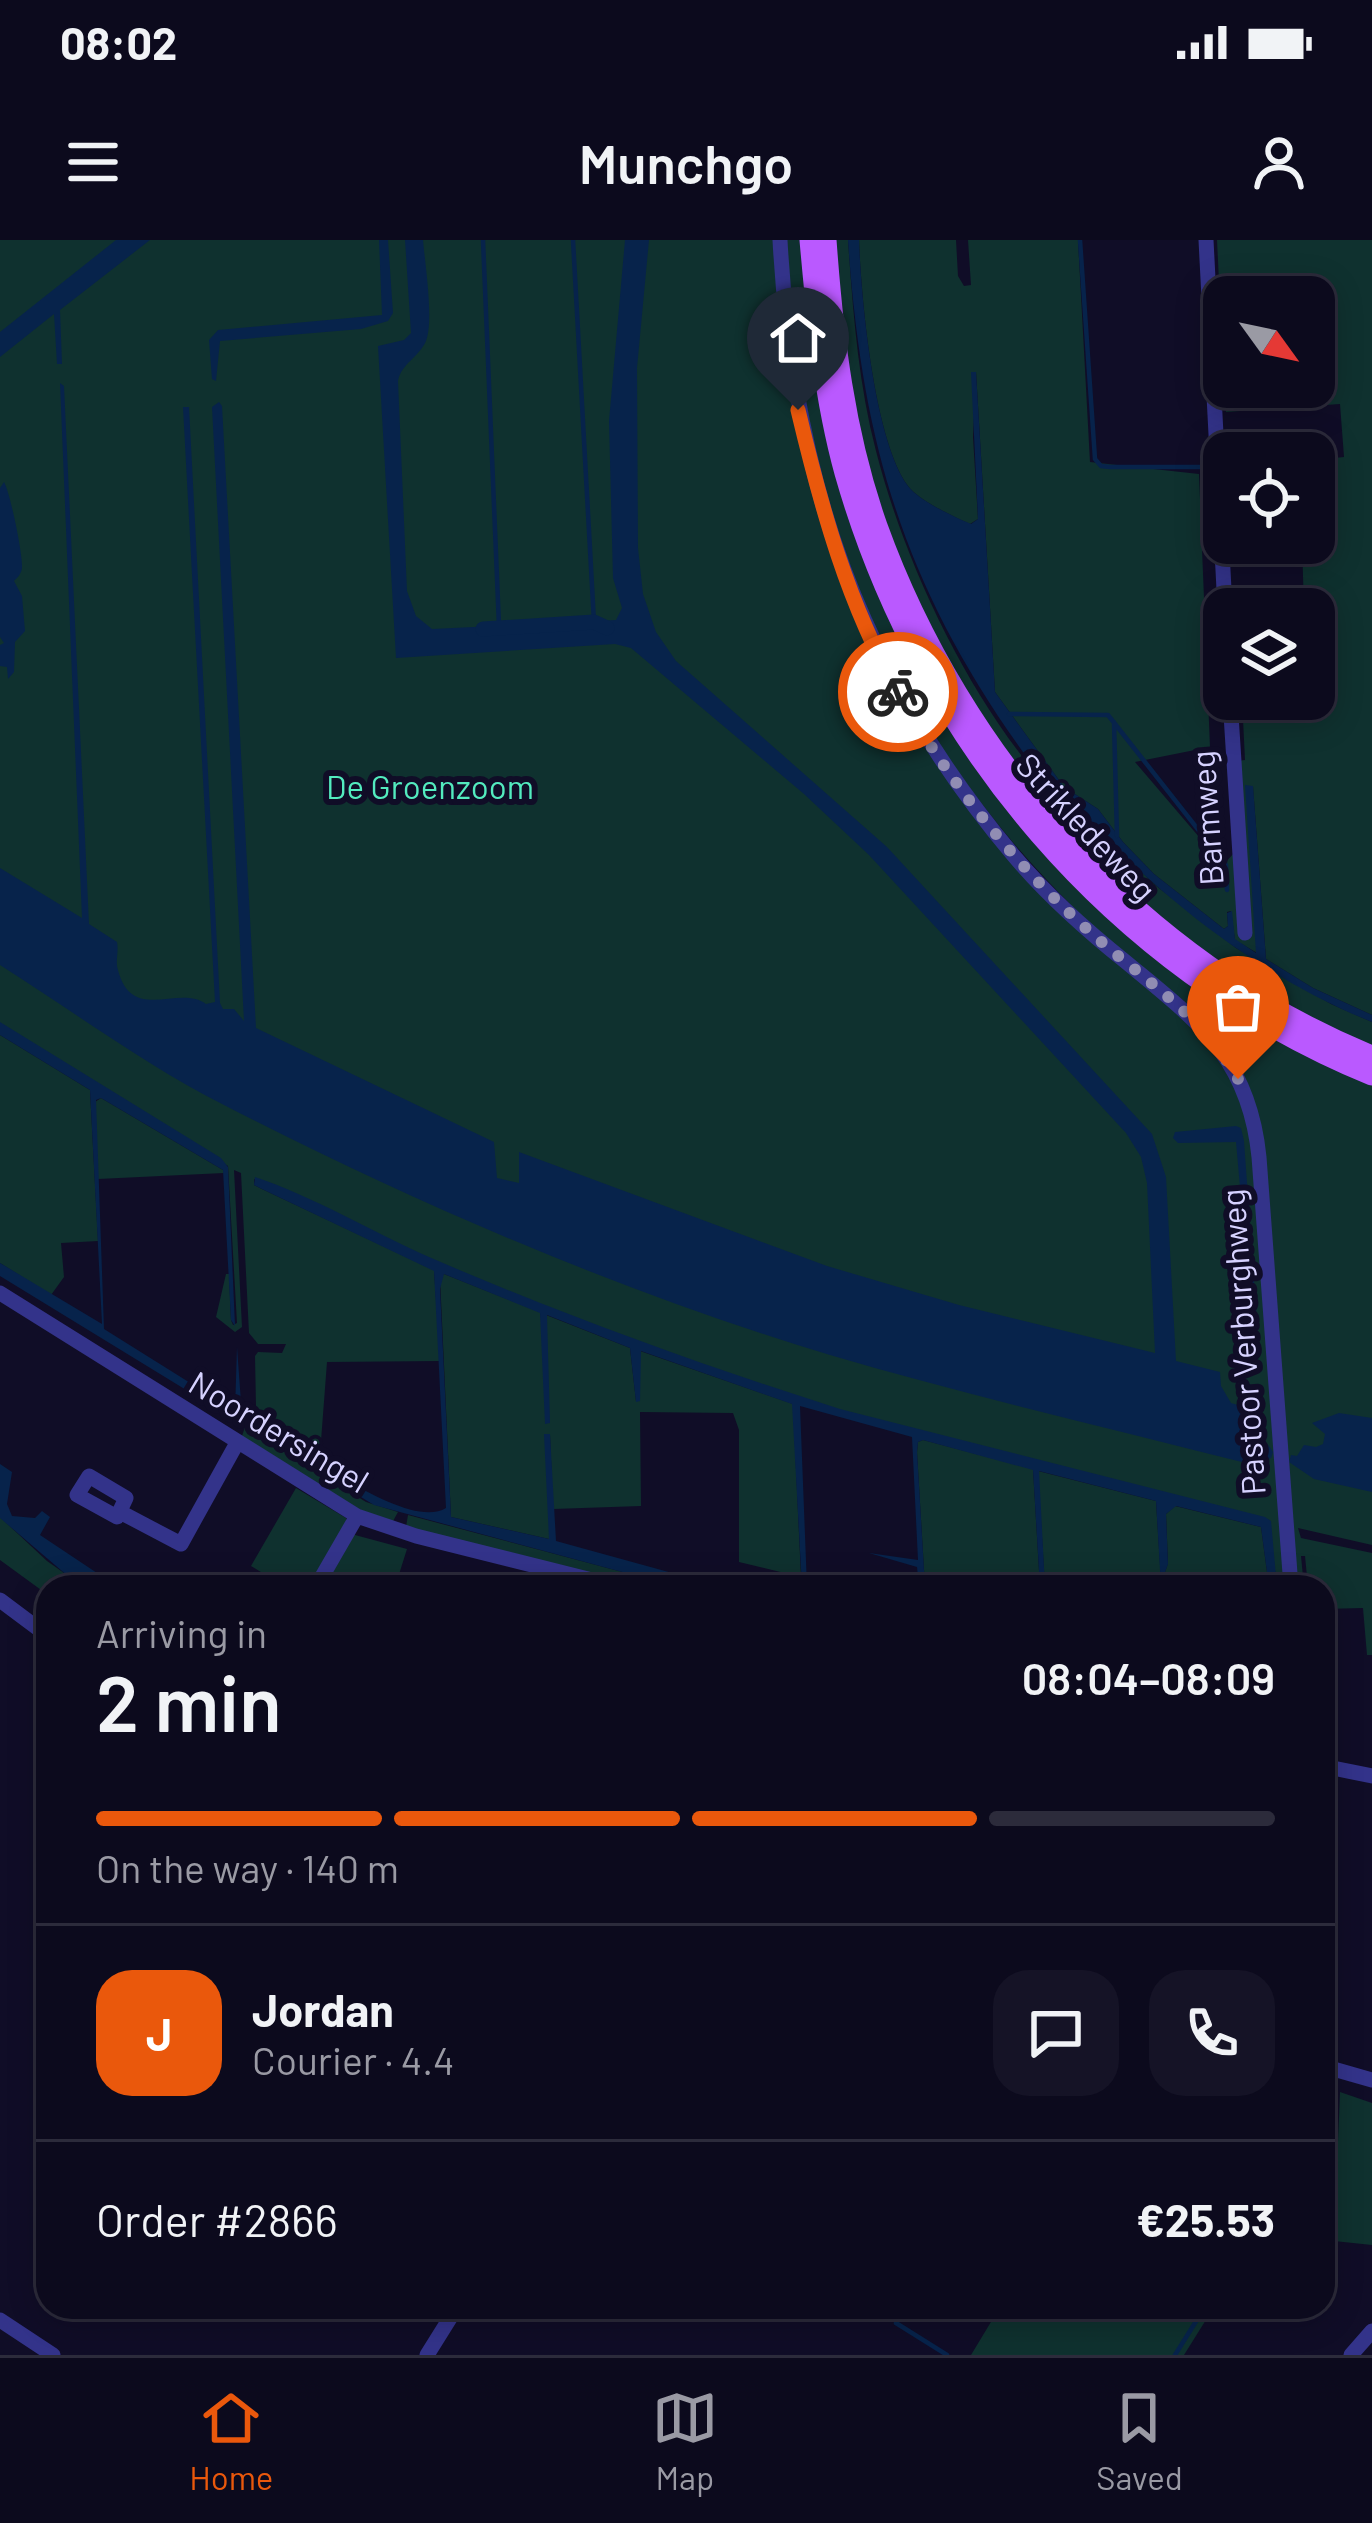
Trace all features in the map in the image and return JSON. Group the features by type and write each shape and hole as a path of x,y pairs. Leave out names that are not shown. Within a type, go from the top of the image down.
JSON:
{"main road":[{"name":"Strikledeweg","path":"811,240 821,366 861,526 918,660 971,746 1040,837 1141,935 1273,1028 1372,1075"},
{"name":"Strikledeweg","path":"826,240 837,363 860,470 903,591 962,701 1053,826 1154,924 1284,1015 1372,1056"}],"street":[{"name":"Pastoor Verburghweg","path":"780,240 784,318 810,461 848,585 890,677 930,747 1015,857 1089,932 1196,1019 1226,1057 1248,1103 1259,1157 1290,1575"},
{"path":"1206,240 1224,588"},
{"name":"Barmweg","path":"1230,720 1245,933"},
{"name":"Noordersingel","path":"0,1293 357,1516 416,1536 572,1575"},
{"path":"120,1512 181,1544 237,1443"},
{"path":"323,1575 357,1516"},
{"path":"0,1600 36,1627"},
{"path":"1335,1768 1372,1776"},
{"path":"1335,2069 1372,2080"},
{"path":"427,2355 450,2319"},
{"path":"0,2320 53,2355"},
{"path":"1351,2355 1372,2331"}],"green space":[{"name":"De Groenzoom","path":"0,240 774,240 782,332 817,506 881,668 924,744 976,818 1037,888 1174,1008 1184,1001 1085,919 1006,834 950,760 903,682 864,601 834,517 811,428 787,240 808,240 824,381 855,512 903,633 966,744 1044,845 1138,934 1247,1013 1372,1080 1372,1545 1298,1528 1301,1538 1372,1553 1372,1655 1367,1655 1363,1608 1335,1609 1335,1575 1307,1575 1305,1556 1301,1556 1303,1575 1296,1575 1292,1526 1280,1524 1284,1575 1276,1575 1269,1520 870,1423 622,1339 418,1258 254,1179 254,1185 434,1270 440,1361 327,1362 316,1461 249,1419 256,1407 255,1356 258,1352 282,1353 286,1344 258,1344 249,1333 241,1173 234,1170 242,1327 235,1332 216,1317 229,1274 231,1320 237,1323 228,1166 0,1026"},
{"path":"833,240 848,240 865,399 889,497 949,641 1003,730 1066,807 1084,815 1155,885 1236,948 1331,1004 1372,1022 1372,1053 1184,943 1029,790 920,617 858,443"},
{"path":"859,240 956,240 958,276 964,286 971,285 968,240 1078,240 1090,462 1199,474 1203,720 1209,720 1210,747 1135,762 1223,865 1235,852 1237,761 1245,760 1243,720 1335,720 1335,588 1303,588 1303,564 1335,564 1335,458 1344,457 1340,404 1335,404 1335,276 1219,276 1217,240 1372,240 1372,1015 1313,988 1266,959 1253,787 1257,953 1235,940 1231,911 1224,929 1154,874 1098,809 1064,787 995,692 976,372 973,437 978,519 970,524 920,497 896,465 878,403"},
{"path":"1226,408 1283,408 1226,412"},
{"path":"0,1035 90,1090 98,1241 61,1243 64,1277 51,1295 0,1263"},
{"path":"101,1098 224,1173 98,1179 95,1102"},
{"path":"444,1274 540,1312 547,1358 546,1315 630,1348 636,1401 640,1351 793,1404 801,1575 739,1562 739,1430 733,1413 640,1412 641,1506 553,1509 550,1435 549,1539 451,1517 440,1278"},
{"path":"245,1427 366,1502 398,1512 392,1523 368,1515 242,1436"},
{"path":"918,1442 1033,1469 1039,1575 924,1575"},
{"path":"1038,1471 1156,1501 1161,1575 1044,1575"},
{"path":"296,1488 346,1518 319,1575 266,1575 251,1566"},
{"path":"1175,1506 1261,1527 1267,1575 1164,1575 1168,1563 1166,1514"},
{"path":"408,1515 630,1574 598,1575 406,1527"},
{"path":"0,1517 67,1575 36,1575 36,1586 0,1560"},
{"path":"354,1530 355,1535 407,1549 399,1575 326,1575"},
{"path":"1340,2092 1372,2103 1372,2245 1335,2241"},
{"path":"993,2319 1206,2319 1184,2355 971,2355"}],"water":[{"path":"116,240 150,240 60,310 62,364 57,364 54,314 0,357 0,332"},
{"path":"379,240 388,240 393,313 388,321 361,329 220,341 216,381 212,379 209,340 218,330 382,315"},
{"path":"405,240 423,240 429,306 426,341 398,381 407,591 416,616 432,629 616,620 622,608 613,578 609,421 625,240 649,240 637,368 638,548 643,594 656,632 676,661 887,847 1152,1134 1166,1177 1176,1361 1220,1372 1221,1386 1231,1403 1252,1409 1250,1420 1273,1452 1271,1458 1254,1465 883,1370 598,1275 371,1177 195,1090 0,965 0,868 82,918 60,383 64,386 89,924 117,942 118,970 134,995 215,1002 183,407 189,407 220,1003 244,1021 212,407 219,402 256,1028 494,1142 497,1178 519,1183 519,1152 827,1266 959,1305 1155,1353 1147,1183 1141,1157 1126,1133 869,855 804,794 631,648 615,644 396,658 378,346 404,340 411,333"},
{"path":"848,240 859,240 872,368 896,465 920,497 971,524 978,519 971,372 976,372 995,692 1064,787 1098,809 1154,874 1224,929 1227,913 1232,911 1235,939 1256,953 1245,785 1253,786 1266,959 1313,988 1372,1015 1372,1022 1253,960 1181,907 1084,815 1066,807 1006,728 965,663 904,534 867,397"},
{"path":"4,482 20,550 22,570 14,581 22,596 25,631 15,642 14,672 8,679 7,667 0,666 4,643 0,637 0,488"},
{"path":"0,1022 221,1158 228,1167 235,1326 223,1170 101,1098 96,1100 104,1329 235,1411 237,1347 242,1416 375,1496 427,1512 446,1508 434,1271 254,1185 255,1177 479,1278 736,1375 840,1409 1265,1517 1271,1521 1276,1575 1267,1575 1261,1527 1176,1506 1166,1514 1168,1564 1160,1575 1156,1501 1039,1471 1044,1575 1039,1575 1033,1470 923,1440 917,1452 924,1575 918,1575 917,1567 869,1553 918,1560 912,1437 800,1406 807,1575 801,1575 792,1404 641,1351 640,1401 636,1402 630,1348 547,1315 550,1423 545,1424 540,1313 444,1274 440,1289 451,1517 549,1539 544,1434 550,1434 556,1541 679,1575 634,1575 374,1505 0,1276 0,1263 102,1324 90,1090 0,1035"},
{"path":"1236,1126 1244,1141 1259,1349 1255,1355 1236,1142 1178,1143 1173,1138 1175,1132"},
{"path":"1339,1413 1372,1418 1372,1492 1314,1479 1289,1462 1304,1445 1323,1444 1325,1434 1312,1423"},
{"path":"0,1464 12,1472 7,1504 12,1516 35,1518 42,1511 50,1517 40,1535 100,1575 67,1575 0,1518"}],"waterway":[{"path":"483,240 499,626"},
{"path":"573,240 594,622"},
{"path":"1080,240 1095,459 1110,467 1203,467"},
{"path":"483,629 594,622 607,628"},
{"path":"1009,714 1108,715 1226,865 1227,890"},
{"path":"1114,722 1117,836"},
{"path":"1175,2355 1198,2319"},
{"path":"896,2323 947,2355"}],"way so far":[{"path":"898,692 930,747 1015,857 1089,932 1196,1019 1238,1079"}],"route":[{"path":"798,410 822,508 848,585 898,692"}]}
